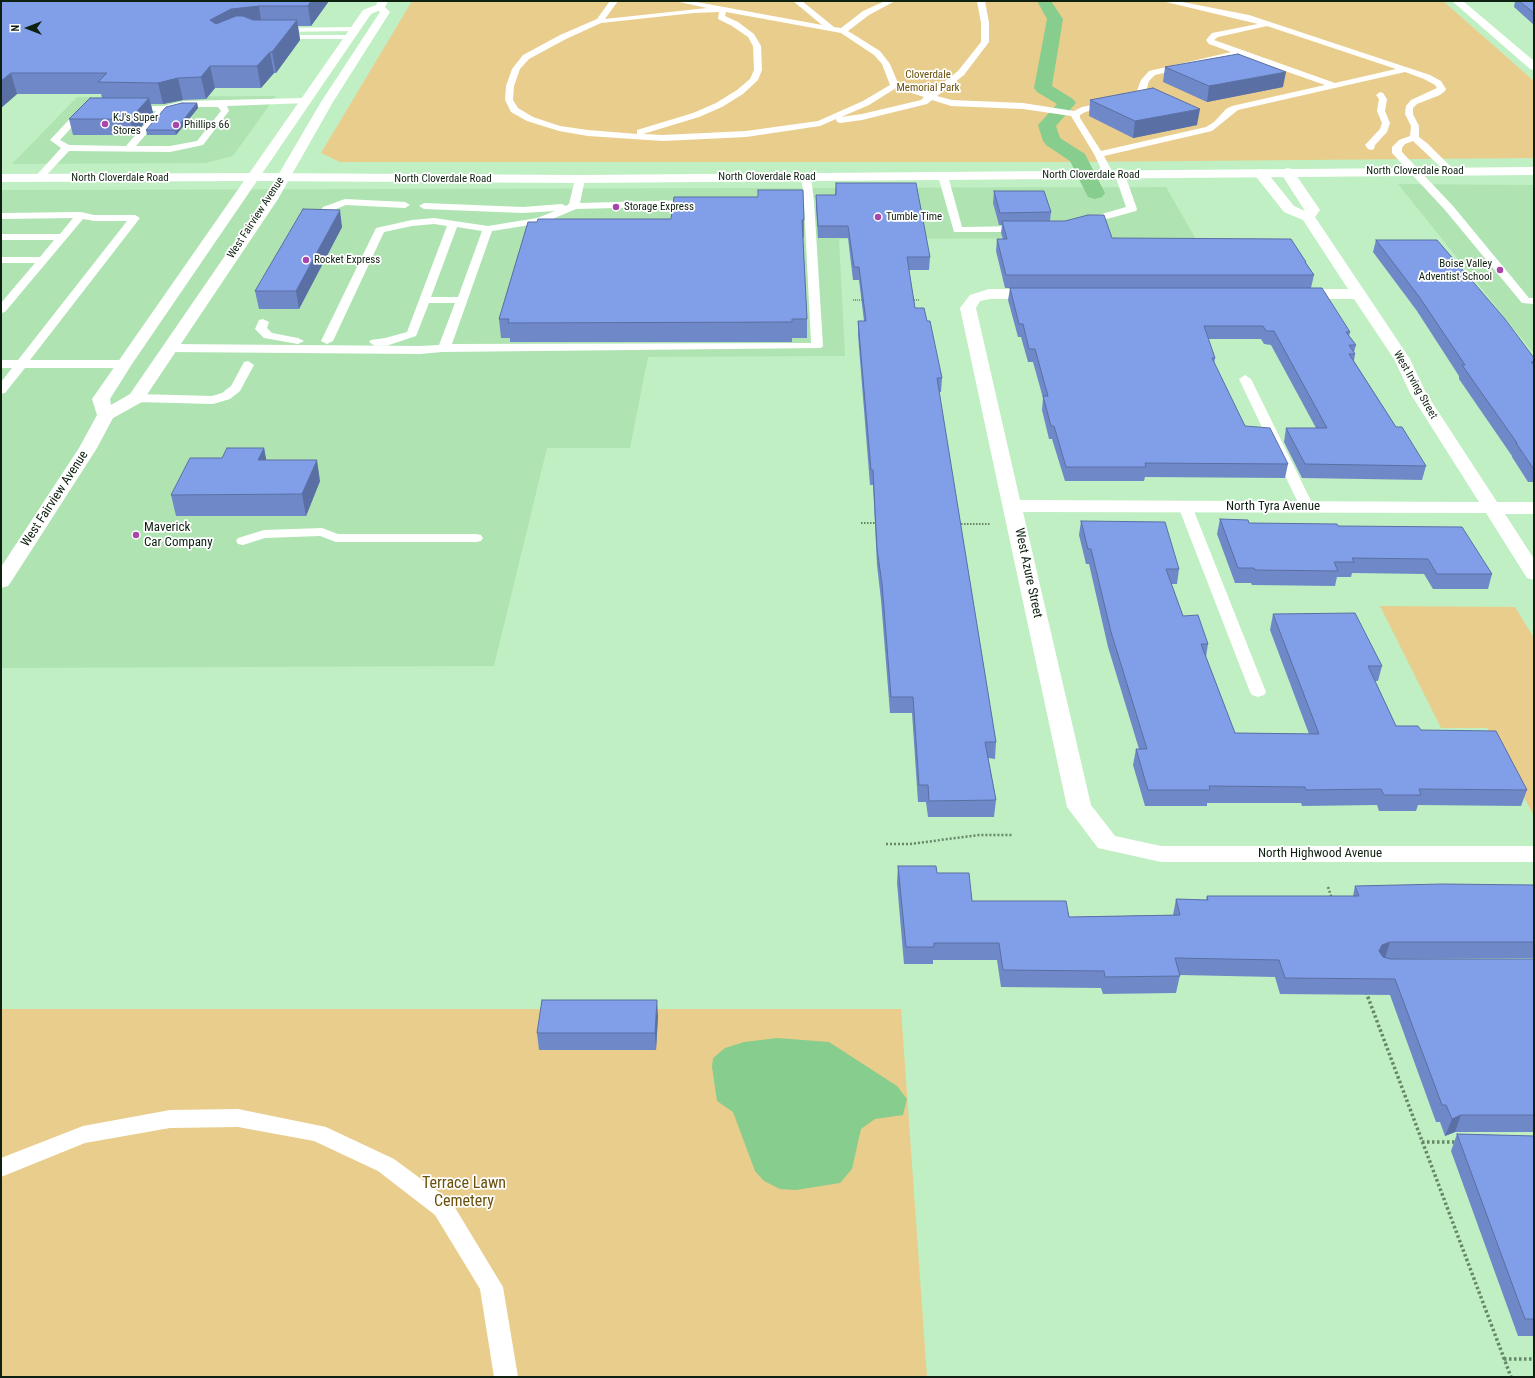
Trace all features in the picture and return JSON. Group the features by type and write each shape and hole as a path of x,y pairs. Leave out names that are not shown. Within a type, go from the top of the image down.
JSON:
{"main road":[{"path":"1457,1 1534,67"},
{"name":"West Fairview Avenue","path":"1,582 88,448 106,415 136,398 271,199 327,102 385,12 381,4 367,12 352,33 124,364 101,399 106,415"},
{"name":"North Cloverdale Road","path":"1,178 253,177 580,179 1534,171"},
{"name":"West Irving Street","path":"1287,172 1313,210 1308,217 1402,359 1418,393 1534,574"},
{"path":"1260,173 1289,209 1308,217"},
{"name":"West Azure Street","path":"1052,294 989,294 975,298 968,308 1079,808 1107,842"},
{"path":"1281,294 1359,294"},
{"name":"North Tyra Avenue","path":"1013,506 1534,508"},
{"name":"North Highwood Avenue","path":"1107,842 1161,854 1534,854"}],"lane":[{"path":"600,21 614,1"},
{"path":"679,1 843,31 877,53 886,64 894,85"},
{"path":"797,1 826,22 832,29"},
{"path":"843,31 866,13 891,1"},
{"path":"723,10 694,11 613,22 600,21 563,37 526,57 516,69 510,86 509,100 514,110 530,118 559,128 588,133 663,138 738,134 785,129 891,111 924,102 961,72 985,42 986,23 982,1"},
{"path":"1166,1 1229,12 1406,70 1438,82 1442,89 1414,102 1409,108 1409,114 1415,126 1414,138"},
{"path":"627,136 702,113 719,105 740,92 754,80 758,70 757,46 751,36 735,24 721,17 723,10"},
{"path":"1268,24 1211,37 1210,40 1335,86"},
{"path":"270,33 352,33"},
{"path":"894,85 951,103 1023,106 1075,114 1082,110 1138,98 1141,95 1145,80 1152,73 1240,52"},
{"path":"1099,154 1210,129 1229,111 1235,108 1406,70"},
{"path":"820,123 866,102 889,90 894,85"},
{"path":"1371,148 1370,146 1384,130 1386,123 1381,111 1384,98 1380,95"},
{"path":"120,108 163,109 183,104 304,101"},
{"path":"98,109 82,111 55,140 67,148 170,149 200,143 225,110 221,104"},
{"path":"128,148 163,109"},
{"path":"1071,226 1132,209 1115,175 1099,154 1076,118 1075,114"},
{"path":"1414,138 1425,146 1450,171"},
{"path":"1414,138 1402,142 1397,147 1397,153 1412,171 1449,208 1530,301 1534,310"},
{"path":"39,178 67,148"},
{"path":"942,176 958,230 1034,228"},
{"path":"170,348 420,350 442,348 817,346 809,201 806,177"},
{"path":"574,206 580,179"},
{"path":"794,201 809,201"},
{"path":"323,218 327,209 345,202 405,205"},
{"path":"424,206 523,210 574,206 707,203"},
{"path":"327,342 380,230 412,223 434,221 477,226 488,230 539,221 574,206"},
{"path":"1,216 80,215 94,218 135,218 23,364 1,390"},
{"path":"1,310 80,215"},
{"path":"263,322 261,329 268,336 290,340 327,342 386,342 412,334 426,300 453,224"},
{"path":"442,348 446,345 488,230"},
{"path":"1,237 63,237"},
{"path":"1,260 43,260"},
{"path":"426,300 463,300"},
{"path":"1,364 124,364"},
{"path":"136,398 205,400 226,396 236,388 248,365"},
{"path":"1245,379 1307,507"},
{"path":"1185,506 1258,692"},
{"path":"243,541 264,534 322,532 336,538 476,538"},
{"path":"1,1168 83,1135 170,1119 238,1118 318,1133 386,1165 443,1208 491,1287 506,1377"}],"path":[{"path":"853,300 868,300"},
{"path":"905,300 920,300"},
{"path":"861,523 884,524"},
{"path":"952,524 997,524"},
{"path":"886,844 916,844 979,835 1013,835"},
{"path":"1328,887 1333,902"},
{"path":"1364,989 1511,1377"},
{"path":"1422,1142 1455,1142"},
{"path":"1504,1360 1534,1360"}],"shaded area":[{"path":"276,96 233,156 205,163 12,164 77,97"},
{"name":"Boise Valley Adventist School","path":"1398,184 1534,185 1534,354"},
{"path":"1166,187 1200,246 1107,238 839,239 845,356 648,357 630,448 547,448 494,666 1,668 1,190"},
{"path":"777,1038 829,1042 897,1086 907,1099 903,1115 875,1119 861,1129 852,1169 840,1183 796,1190 780,1189 764,1181 755,1171 733,1112 717,1101 712,1067 713,1058 725,1048 744,1042"}],"green space":[{"name":"Cloverdale Memorial Park","path":"412,1 1443,1 1534,81 1534,158 1075,162 340,162 321,153"},
{"path":"1380,606 1515,607 1534,638 1534,816 1487,728 1441,728"},
{"name":"Terrace Lawn Cemetery","path":"1,1009 901,1009 927,1377 1,1377"}],"building":[{"path":"1,1 311,1 308,6 259,6 231,9 210,20 216,24 236,16 243,16 253,20 297,20 272,52 270,52 257,66 210,66 201,77 178,78 158,83 98,82 107,73 11,73 1,81"},
{"path":"1519,1 1534,1 1534,13"},
{"path":"1238,54 1286,72 1209,86 1165,67"},
{"path":"1153,88 1200,109 1135,121 1090,100"},
{"path":"90,98 149,98 130,119 69,119"},
{"path":"182,103 197,103 175,130 146,130 166,107"},
{"path":"836,183 916,183 930,257 907,257 915,308 924,308 927,321 930,321 942,378 937,378 996,742 985,742 996,800 929,801 928,785 919,785 913,697 891,697 882,584 877,549 873,470 871,470 858,321 866,321 859,267 854,267 848,226 818,226 816,195 836,195"},
{"path":"758,190 803,190 804,220 802,220 807,319 792,319 792,322 508,323 509,319 499,319 528,222 537,222 538,219 671,219 674,197 758,197"},
{"path":"994,191 1044,191 1051,212 1000,213"},
{"path":"303,209 340,210 296,291 255,291"},
{"path":"1088,215 1104,215 1112,238 1291,239 1314,275 1006,275 997,239 1007,239 1002,221 1065,221"},
{"path":"1376,240 1437,240 1505,319 1534,358 1534,362 1531,362 1534,365 1534,468 1462,365 1465,365 1420,298"},
{"path":"1010,288 1322,288 1350,332 1346,332 1356,345 1349,345 1355,354 1349,354 1396,427 1402,427 1426,466 1305,464 1286,428 1327,428 1274,331 1266,331 1263,326 1204,326 1215,358 1212,358 1245,426 1270,428 1288,464 1145,463 1146,467 1066,467 1054,426 1051,426 1043,396 1048,396 1035,349 1029,349 1023,324 1019,324"},
{"path":"227,448 264,448 258,460 317,460 302,494 171,495 190,458 222,458"},
{"path":"1220,519 1248,520 1249,523 1337,524 1338,526 1462,527 1492,574 1437,574 1428,559 1352,558 1354,562 1334,562 1338,571 1255,570 1254,568 1238,568"},
{"path":"1081,521 1165,522 1179,569 1166,569 1183,616 1198,615 1208,644 1201,644 1235,733 1319,734 1273,614 1355,613 1382,666 1368,666 1396,726 1418,726 1421,730 1496,731 1527,790 1419,789 1421,795 1384,795 1381,789 1306,790 1305,787 1209,786 1210,790 1148,790 1136,749 1147,749 1111,632 1091,549 1088,549"},
{"path":"898,866 936,866 937,873 969,873 972,901 1066,901 1069,917 1180,915 1176,899 1208,900 1207,896 1359,896 1355,886 1443,884 1534,885 1534,942 1390,942 1382,945 1379,951 1383,957 1390,959 1534,959 1534,1115 1461,1115 1452,1119 1446,1105 1442,1105 1395,979 1285,978 1279,960 1175,958 1180,976 1105,977 1104,971 1003,970 999,943 934,943 934,947 906,947"},
{"path":"542,1000 657,1000 655,1033 537,1033"},
{"path":"1457,1134 1534,1136 1534,1319 1525,1319"}],"waterway":[{"path":"1044,1 1055,19 1043,88 1067,103 1047,125 1052,141 1078,158 1095,193"}],"place":[{"name":"KJ's Super Stores","path":"105,124"},
{"name":"Phillips 66","path":"176,125"},
{"name":"Storage Express","path":"616,207"},
{"name":"Tumble Time","path":"878,217"},
{"name":"Rocket Express","path":"306,260"},
{"name":"Boise Valley Adventist School","path":"1500,270"},
{"name":"Maverick Car Company","path":"136,535"}]}
